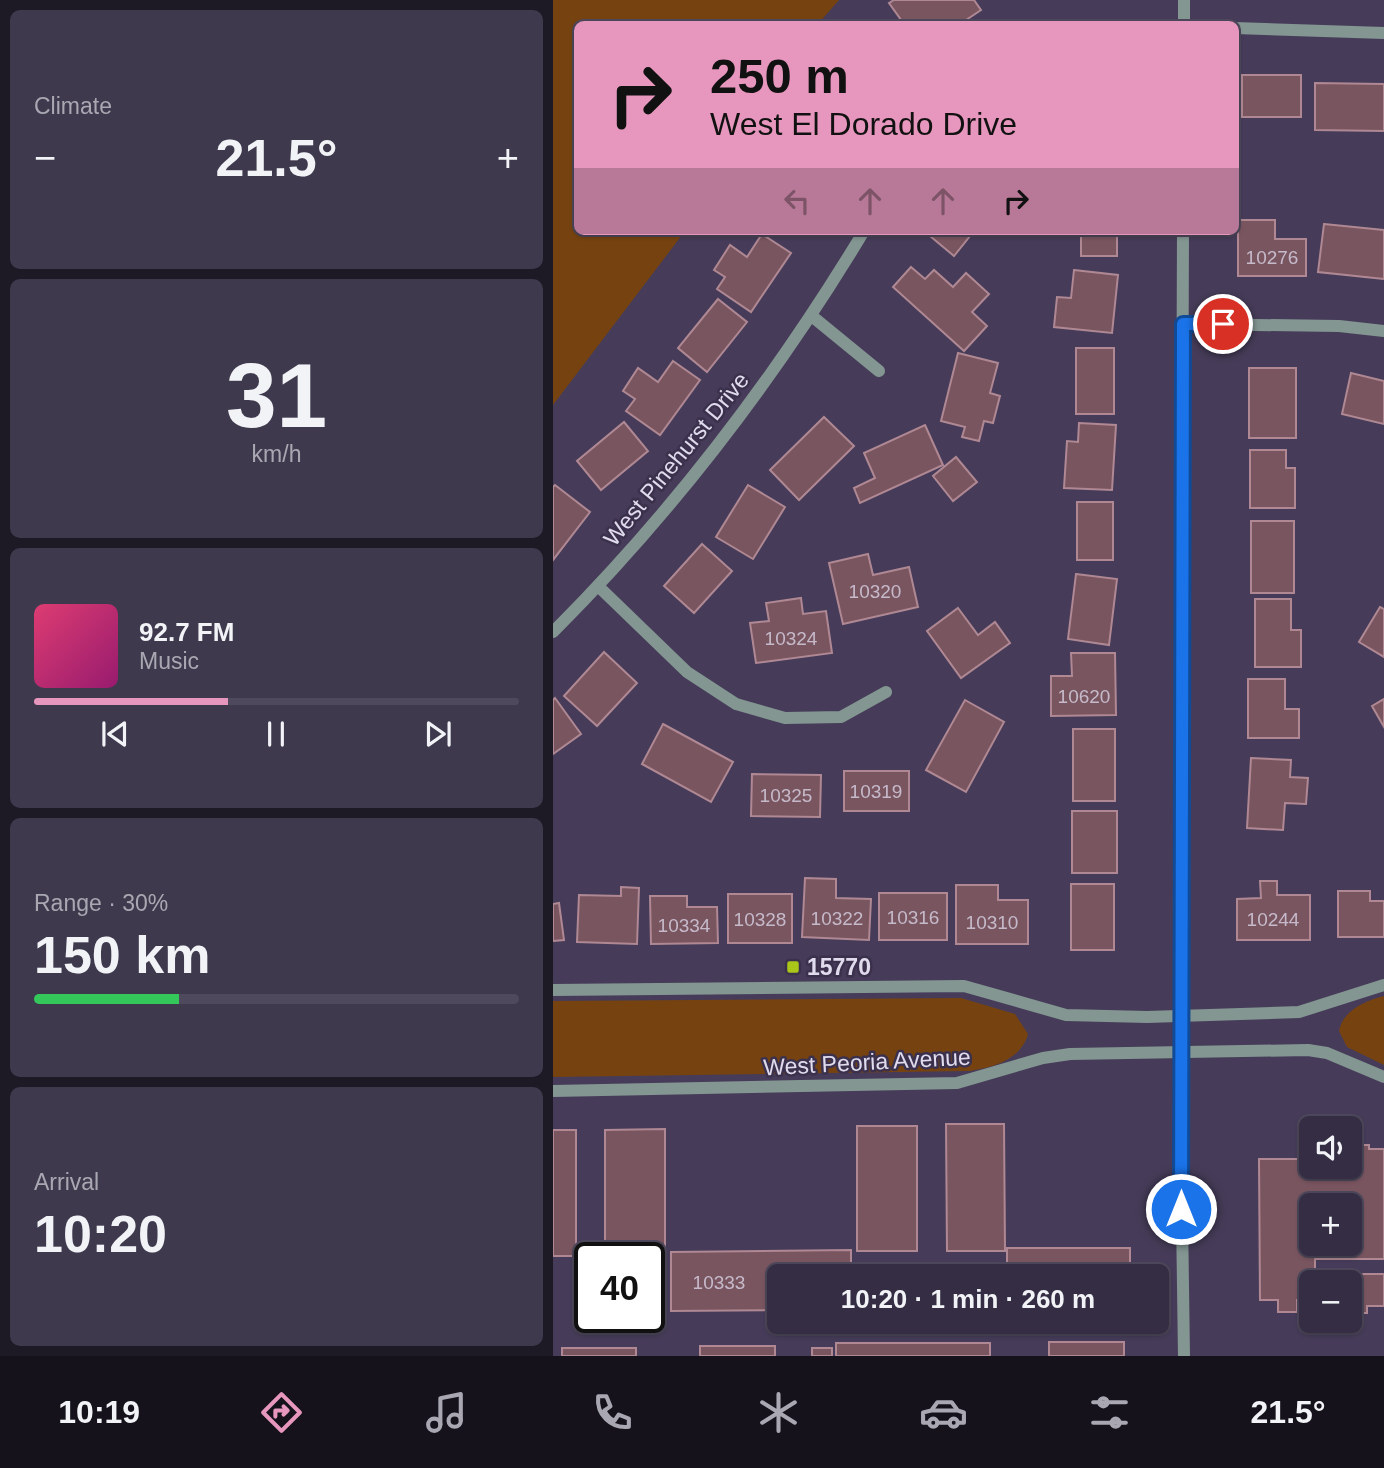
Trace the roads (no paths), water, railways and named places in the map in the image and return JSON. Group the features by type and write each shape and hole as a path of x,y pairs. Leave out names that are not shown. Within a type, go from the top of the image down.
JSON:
{"street":[{"path":"1184,0 1184,21"},
{"path":"1239,28 1384,33"},
{"name":"West Pinehurst Drive","path":"553,632 598,586 727,437 813,317 862,235"},
{"path":"1184,235 1180,1050 1184,1356"},
{"path":"813,317 879,371"},
{"path":"1183,324 1339,326 1384,331"},
{"path":"598,586 687,672 736,704 785,718 841,717 886,692"},
{"path":"553,990 964,986 1066,1015 1181,1016 1299,1012 1384,985"},
{"name":"West Peoria Avenue","path":"553,1091 957,1083 1043,1058 1070,1054 1180,1050 1308,1050 1327,1053 1384,1077"}],"place":[{"name":"15770","path":"793,967"}]}
